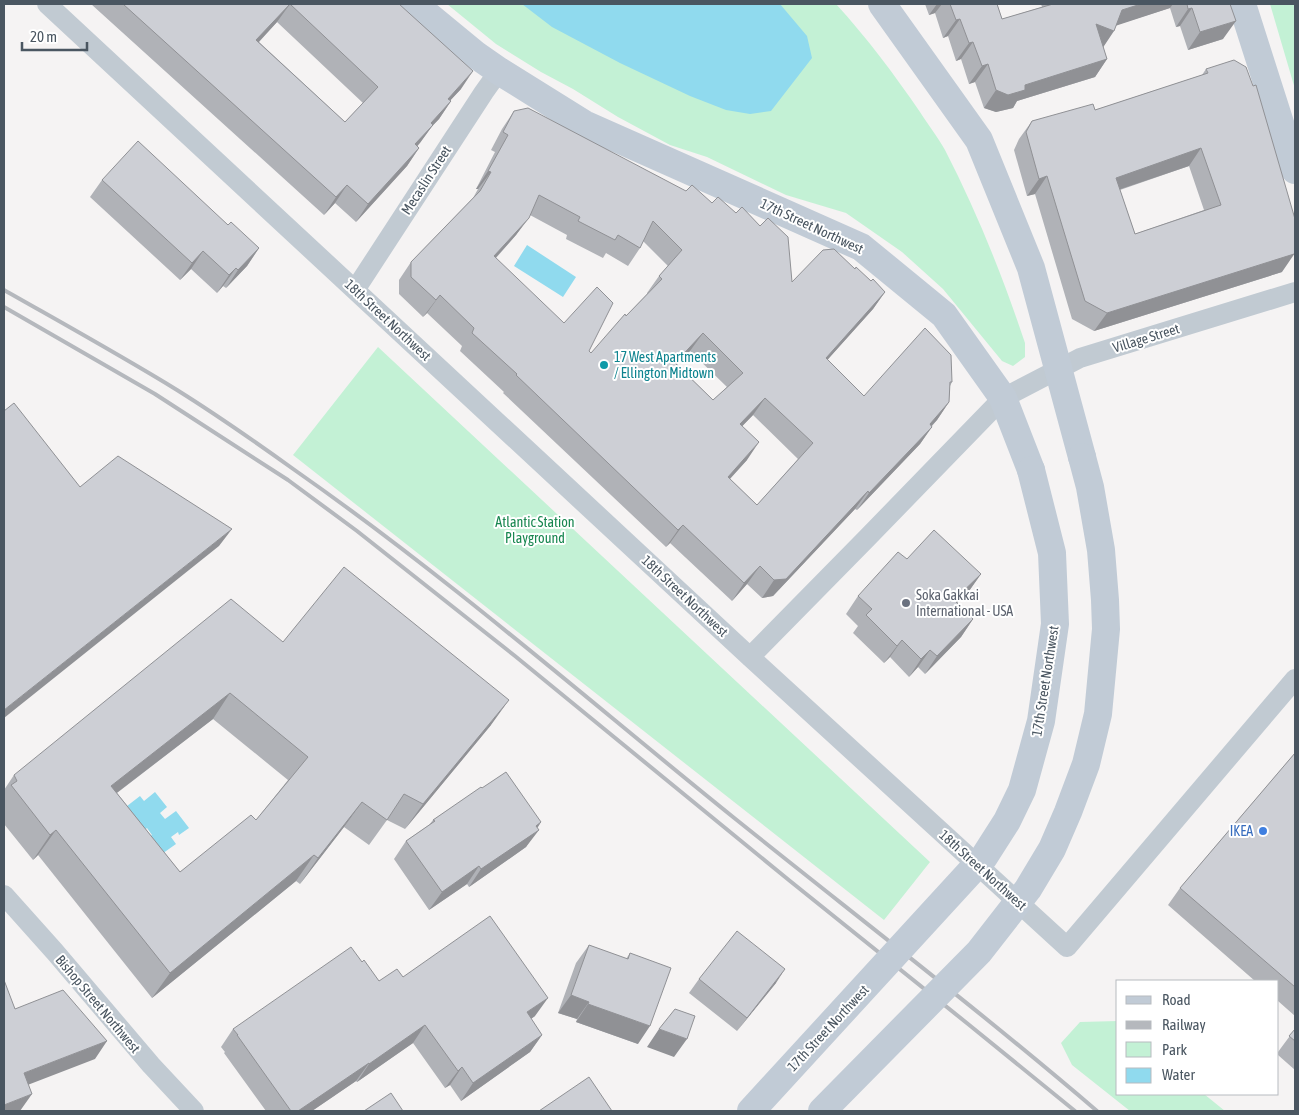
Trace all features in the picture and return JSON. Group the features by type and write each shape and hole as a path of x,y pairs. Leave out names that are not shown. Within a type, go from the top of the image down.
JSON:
{"main road":[{"name":"17th Street Northwest","path":"414,4 476,55 584,124 862,247 944,315 1003,398 1031,470 1052,553 1055,624 1041,721 1022,790 1007,821 984,857 751,1111"},
{"path":"822,1111 979,952 1028,889 1052,849 1086,764 1098,714 1106,629 1101,550 1090,487 1031,268 979,140 882,4"},
{"path":"1242,4 1295,170"}],"street":[{"name":"18th Street Northwest","path":"47,4 750,657 1067,947 1295,679"},
{"name":"Mecaslin Street","path":"355,290 499,71"},
{"name":"Village Street","path":"750,657 1003,398 1080,358 1295,292"},
{"name":"Bishop Street Northwest","path":"4,895 151,1065 194,1111"}],"green space":[{"path":"447,4 836,4 890,70 945,150 979,221 1008,294 1025,343 1025,357 1013,366 1002,361 943,289 902,252 846,213 786,195 707,157 670,145 618,117 496,44"},
{"path":"1270,4 1295,4 1295,89"},
{"name":"Atlantic Station Playground","path":"378,347 930,862 884,920 293,455"},
{"path":"1116,1021 1116,1095 1205,1095 1225,1111 1130,1111 1072,1065 1061,1043 1080,1022"}],"water":[{"path":"522,4 780,4 807,36 812,58 771,111 750,114 726,110 690,96 620,63 552,27"},
{"path":"527,245 576,277 563,297 514,266"},
{"path":"155,792 167,807 160,813 165,819 176,811 189,828 179,835 178,832 171,837 176,844 159,856 146,839 152,835 147,828 136,836 118,813 140,796 144,801"}],"building":[{"path":"123,4 290,4 399,4 473,71 448,99 451,101 431,123 433,125 415,144 419,148 368,204 347,185 336,197","holes":["290,4 378,87 345,122 256,40"]},
{"path":"950,4 997,4 1002,19 1053,4 1141,4 1122,10 1114,31 1096,24 1107,59 1025,85 1025,90 1008,95 996,90 988,64 982,66 973,42 969,43 960,19 956,20"},
{"path":"1187,4 1230,4 1236,21 1200,32 1192,8 1188,9"},
{"path":"1234,60 1246,67 1253,86 1256,85 1295,219 1295,253 1107,313 1085,301 1047,176 1039,179 1026,132 1032,121 1093,104 1095,110 1208,73 1206,69","holes":["1201,148 1221,205 1135,234 1116,178"]},
{"name":"17 West Apartments / Ellington Midtown","path":"528,108 686,191 692,185 712,203 718,197 736,213 742,207 760,226 768,218 788,237 792,282 823,250 834,249 855,269 856,267 871,281 873,279 885,292 826,358 864,396 925,328 951,355 952,382 950,382 949,402 930,424 932,427 869,493 868,491 786,579 774,580 760,566 744,583 683,525 678,530 472,333 474,328 440,295 436,300 411,277 411,262 480,191 491,172 488,171 508,135 503,132 514,111","holes":["539,195 580,217 578,221 615,240 618,235 640,248 653,221 682,250 659,276 662,279 626,316 625,314 591,353 589,351 613,303 597,287 564,323 494,256 529,218","703,333 743,373 713,400 675,363","765,398 813,443 757,505 728,477 759,442 740,424"]},
{"path":"138,141 228,225 231,222 259,248 238,270 236,268 229,275 203,251 192,263 102,180"},
{"path":"14,403 80,487 118,456 232,529 4,710 4,411"},
{"name":"Soka Gakkai International - USA","path":"934,530 981,574 954,600 973,619 937,656 930,650 921,659 902,640 897,646 866,615 872,609 858,596 898,552 907,559"},
{"path":"344,567 509,700 423,804 404,794 387,820 362,802 318,858 314,855 170,973 56,830 50,835 11,785 17,781 14,775 231,599 283,642","holes":["230,693 308,757 256,820 251,815 180,872 111,786"]},
{"name":"IKEA","path":"1295,753 1295,987 1180,888"},
{"path":"506,772 541,822 536,826 539,830 481,869 479,866 442,892 406,841 435,821 433,820"},
{"path":"490,916 548,998 527,1012 542,1035 473,1083 462,1067 458,1071 425,1025 298,1111 291,1111 233,1029 351,947 362,962 364,960 379,981 397,969 403,977"},
{"path":"737,931 785,969 747,1018 699,979"},
{"path":"589,945 628,959 630,953 671,968 650,1026 588,1004 589,1002 571,995"},
{"path":"4,980 15,1009 63,990 107,1041 24,1073 32,1094 4,1105"},
{"path":"675,1009 695,1016 687,1039 659,1029"},
{"path":"1295,1029 1295,1041 1289,1036"},
{"path":"589,1077 612,1111 539,1111"},
{"path":"391,1093 403,1111 364,1111"}],"railway":[{"path":"4,290 156,377 192,400 252,440 409,554 733,817 1008,1036 1097,1111"},
{"path":"4,307 155,394 288,480 357,531 515,656 1075,1111"}],"place":[{"name":"17 West Apartments / Ellington Midtown","path":"604,365"},
{"name":"Soka Gakkai International - USA","path":"906,603"},
{"name":"IKEA","path":"1263,831"}]}
